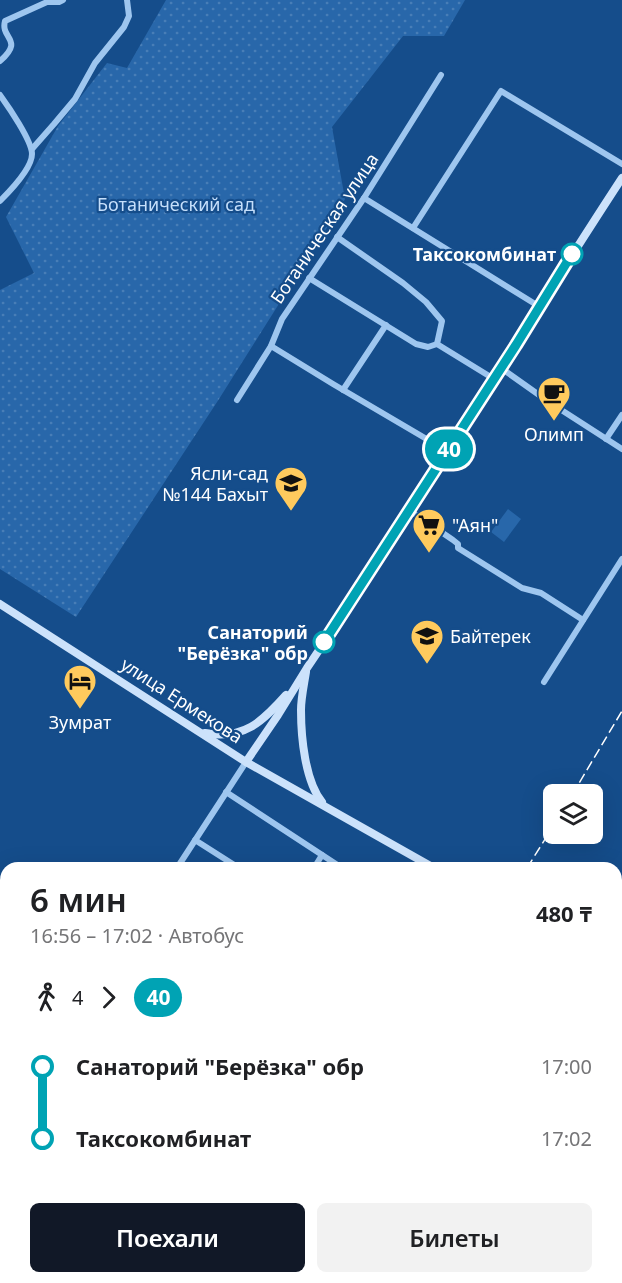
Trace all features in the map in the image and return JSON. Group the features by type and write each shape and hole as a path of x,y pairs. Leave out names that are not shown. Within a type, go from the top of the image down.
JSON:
{"main road":[{"name":"улица Ермекова","path":"0,604 246,762 622,178"},
{"path":"202,733 223,736 239,733 264,718 307,668"},
{"path":"307,668 301,711 306,761 316,794 327,807"},
{"path":"246,762 423,862"}],"street":[{"path":"0,61 11,49 3,28 5,21 46,2 63,0"},
{"path":"32,149 70,105 95,63 124,27 129,16 127,0"},
{"name":"Ботаническая улица","path":"237,400 271,346 282,319 364,198 441,75"},
{"path":"412,228 501,91 622,164"},
{"path":"0,95 17,120 32,149 31,162 19,180 0,201"},
{"path":"364,198 540,307"},
{"path":"337,237 426,302 442,321 437,344"},
{"path":"309,278 416,344 428,347 437,344 494,379"},
{"path":"343,390 386,325"},
{"path":"271,346 447,451"},
{"path":"501,368 622,449"},
{"path":"606,439 622,415"},
{"path":"409,510 453,540 458,544 458,548 476,560 522,588 541,593 583,620"},
{"path":"544,682 622,559"},
{"path":"181,862 246,762"},
{"path":"226,792 333,862"},
{"path":"195,840 230,862"},
{"path":"318,862 322,855"}],"green space":[{"name":"Ботанический сад","path":"166,0 465,0 444,36 403,36 332,127 345,199 219,399 76,617 0,569 0,290 34,273 6,217 58,126 107,63 127,68"},
{"path":"508,509 521,519 504,542 491,532"}],"railway":[{"path":"579,784 622,711"},
{"path":"531,862 543,843"}],"bus line":[{"name":"40","path":"324,642 516,345 572,254"}],"place":[{"name":"Таксокомбинат","path":"572,254"},
{"name":"Олимп","path":"554,422"},
{"name":"Ясли-сад №144 Бахыт","path":"291,512"},
{"name":"\"Аян\"","path":"429,554"},
{"name":"Санаторий \"Берёзка\" обр","path":"324,642"},
{"name":"Байтерек","path":"427,665"},
{"name":"Зумрат","path":"80,710"}]}
